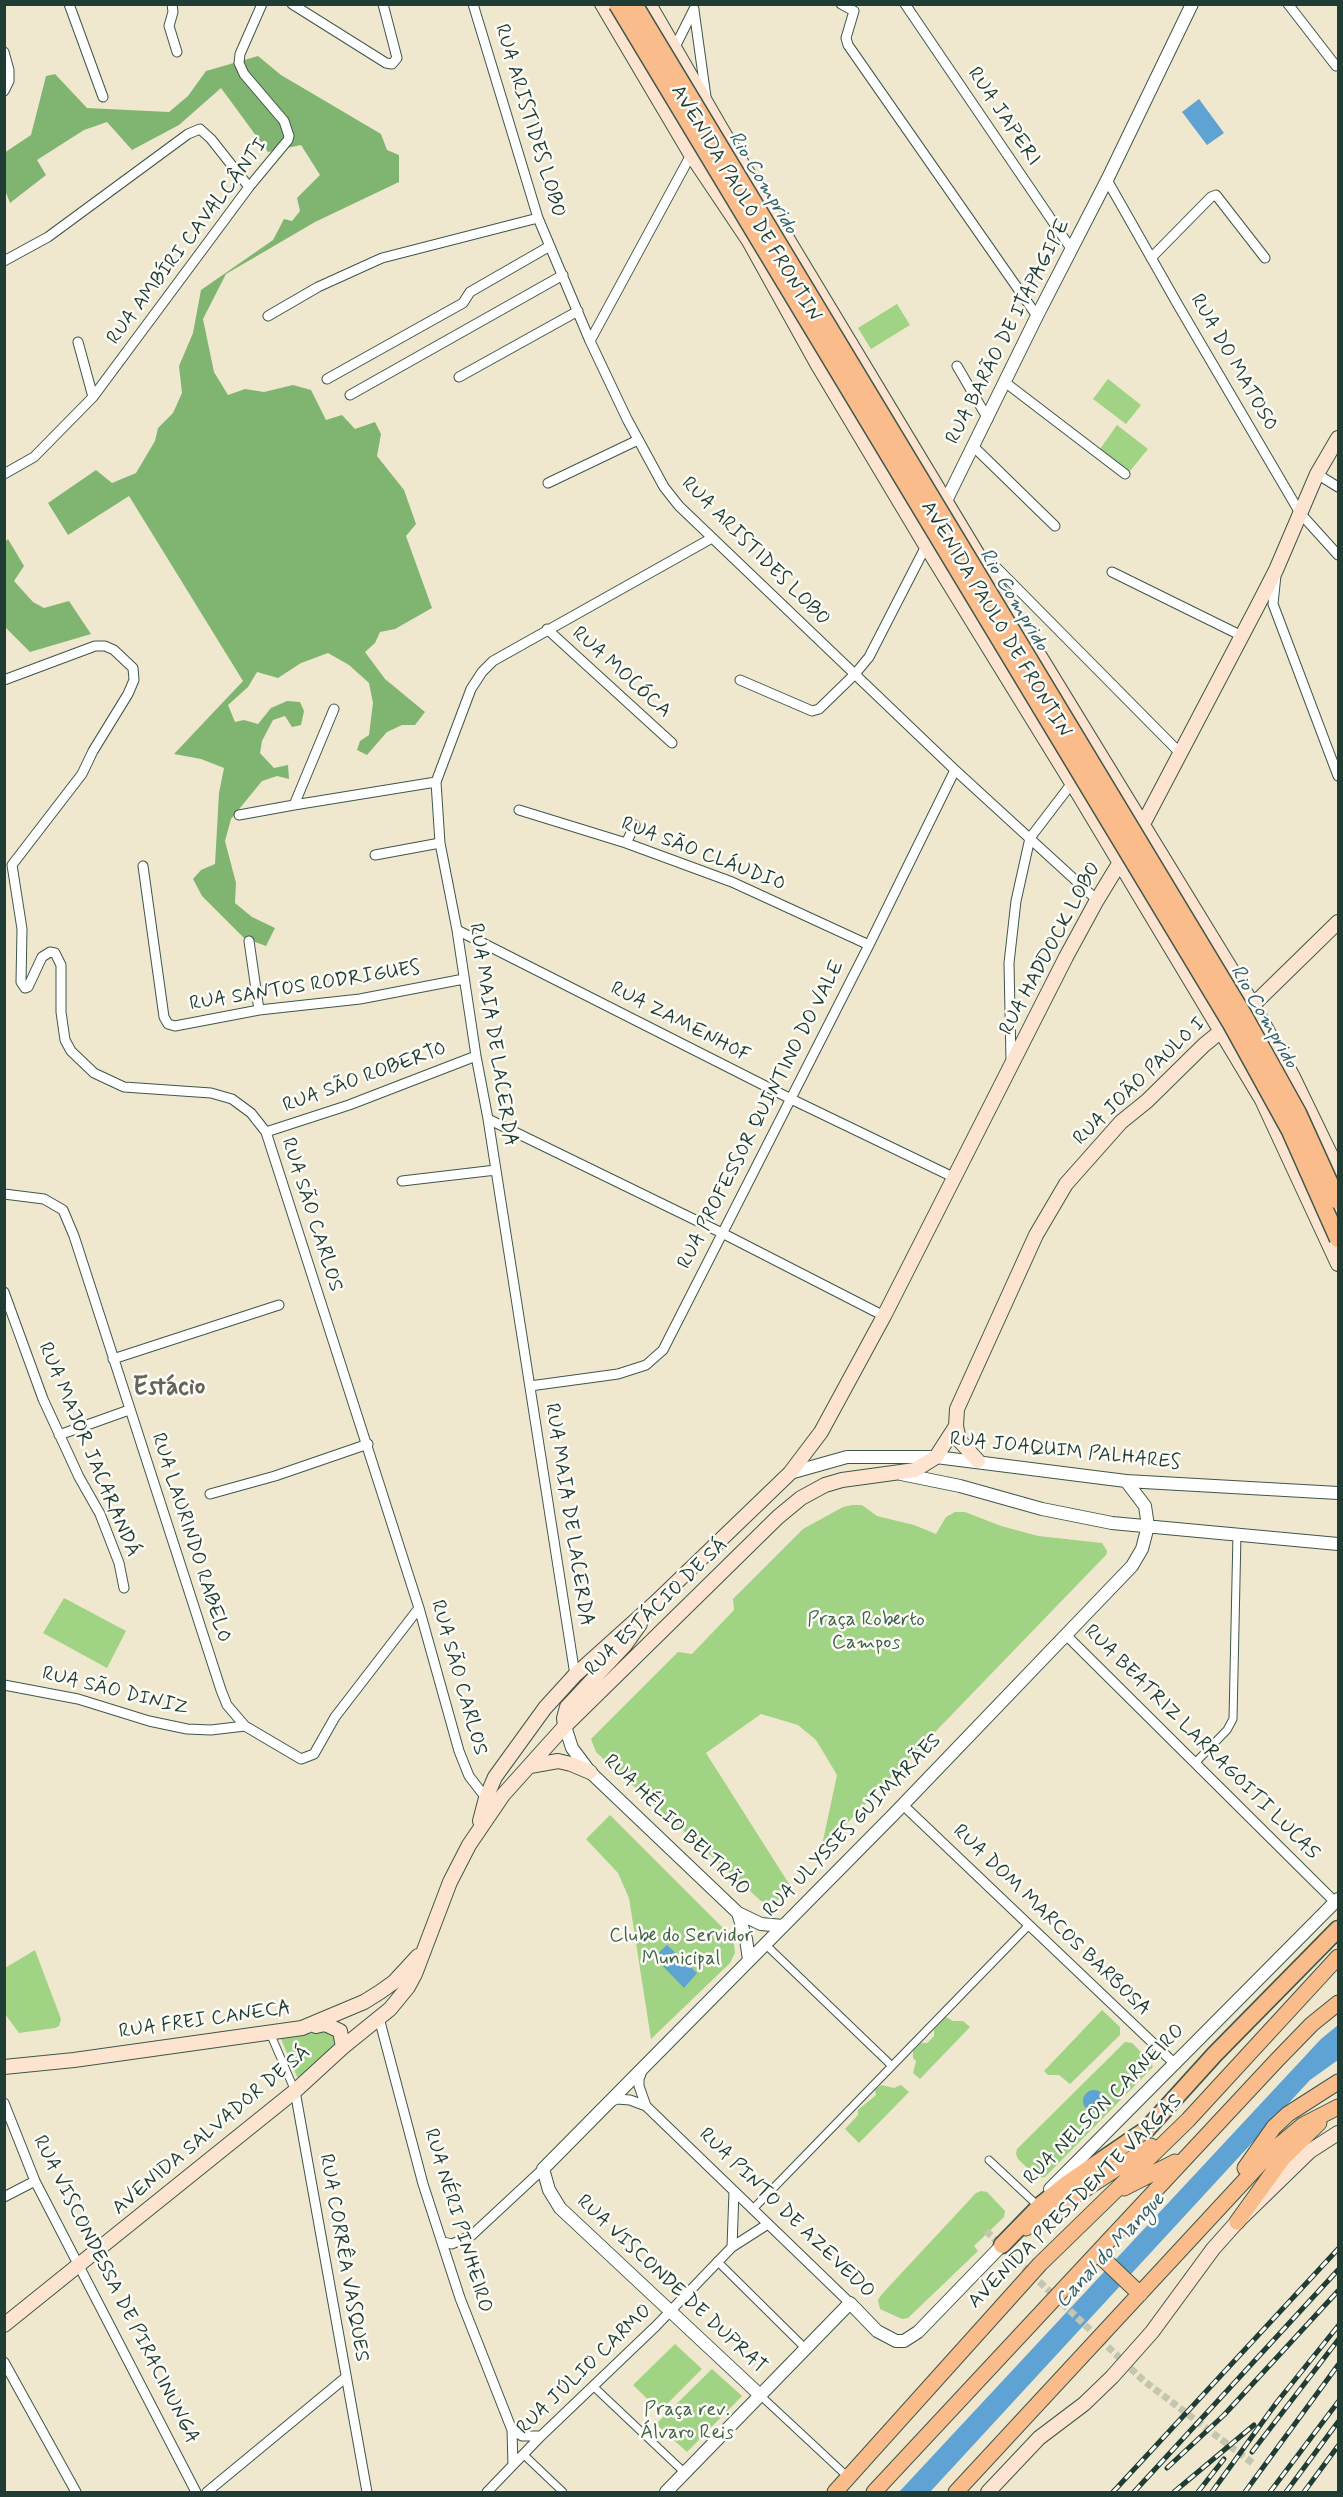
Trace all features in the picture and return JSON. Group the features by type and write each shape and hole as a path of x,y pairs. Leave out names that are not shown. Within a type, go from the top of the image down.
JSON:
{"highway":[{"path":"618,4 1230,1022 1290,1131 1338,1239"},
{"path":"634,4 1243,1014 1298,1113 1338,1201"},
{"path":"1002,2245 1042,2204 1068,2183 1146,2129 1215,2054 1338,1929"}],"main road":[{"name":"AVENIDA PAULO DE FRONTIN","path":"602,4 690,153 749,241 819,367 1262,1100 1338,1264"},
{"name":"AVENIDA PAULO DE FRONTIN","path":"649,4 945,502 1253,1005 1293,1077 1338,1170"},
{"path":"641,68 675,47"},
{"path":"749,241 779,222"},
{"path":"819,367 853,347"},
{"name":"RUA HADDOCK LOBO","path":"790,1473 821,1432 884,1317 953,1177 1097,900 1142,825 1257,607 1276,570 1317,474 1338,438"},
{"name":"RUA JOÃO PAULO I","path":"936,1458 956,1426 957,1409 1031,1245 1066,1184 1121,1122 1253,1005 1338,922"},
{"path":"1262,1100 1293,1077"},
{"path":"956,1426 960,1440 978,1461"},
{"path":"900,1474 922,1468 936,1458"},
{"name":"RUA ESTÁCIO DE SÁ","path":"479,1829 486,1798 495,1777 518,1742 575,1675 656,1603 790,1473"},
{"name":"RUA ESTÁCIO DE SÁ","path":"423,1951 450,1882 479,1829 503,1795 565,1726 778,1517 801,1498 825,1485 842,1480 900,1474"},
{"path":"565,1726 564,1718 567,1707 626,1645 656,1603"},
{"path":"530,1766 558,1761 590,1772"},
{"name":"AVENIDA SALVADOR DE SÁ","path":"4,2325 295,2091 379,2018 408,1987 423,1951"},
{"name":"RUA FREI CANECA","path":"4,2067 74,2060 302,2028 364,2002 380,1992 394,1982 423,1951"},
{"name":"AVENIDA PRESIDENTE VARGAS","path":"835,2493 1032,2272 1188,2120 1338,1957"},
{"path":"874,2493 1312,2024 1338,2003"},
{"path":"302,2028 325,2024 333,2026 340,2031 343,2047"},
{"path":"1236,2191 1234,2182 1274,2127 1299,2106 1338,2082"},
{"path":"956,2493 1287,2136 1335,2109"},
{"path":"1237,2222 1283,2158 1335,2109"},
{"path":"1002,2245 1188,2120"},
{"path":"988,2493 1039,2438 1084,2404 1112,2377 1152,2332 1213,2249 1237,2222 1310,2151 1338,2133"},
{"path":"1104,2201 1190,2153"},
{"path":"1096,2253 1140,2294"}],"street":[{"path":"69,4 103,97"},
{"path":"172,4 173,12 169,26 177,52"},
{"name":"RUA AMBÍRI CAVALCÂNTI","path":"4,474 34,457 93,397 249,187 284,146 289,136 284,121 244,74 239,63 240,54 262,4"},
{"path":"292,4 386,63 392,64 397,58 383,4"},
{"name":"RUA ARISTIDES LOBO","path":"473,4 538,218 590,341 638,440 664,487 679,506 955,770 1097,900"},
{"path":"840,4 854,11 846,38 848,45 1037,316"},
{"name":"RUA JAPERI","path":"905,4 1072,250"},
{"name":"RUA BARÃO DE ITAPAGIPE","path":"740,680 816,711 855,674 869,657 1006,383 1037,316 1107,180 1192,4"},
{"path":"1288,4 1336,66"},
{"path":"675,47 695,7"},
{"path":"695,7 706,102"},
{"path":"4,52 9,70 9,81 4,91"},
{"path":"4,261 48,237 188,134 200,129 212,139 249,187"},
{"path":"590,341 690,153 723,132"},
{"name":"RUA DO MATOSO","path":"1107,180 1300,513 1338,555"},
{"path":"1151,258 1211,197 1216,195 1265,258"},
{"path":"268,316 318,287 382,258 538,218"},
{"path":"327,378 463,303 470,292 550,246"},
{"path":"350,395 563,275"},
{"path":"459,377 578,311"},
{"path":"78,342 93,397"},
{"path":"957,366 988,419"},
{"path":"1006,383 1125,474"},
{"path":"548,483 638,440"},
{"path":"974,447 1055,526"},
{"path":"1317,474 1338,487"},
{"name":"RUA MAIA DE LACERDA","path":"575,1675 488,1119 457,930 440,843 436,782 471,689 482,672 504,654 712,538"},
{"path":"984,566 989,564 995,566 1180,753"},
{"path":"1276,570 1273,604 1338,776"},
{"path":"1112,572 1242,636"},
{"path":"1257,607 1273,604"},
{"name":"RUA MOCÓCA","path":"547,629 672,743"},
{"name":"RUA SÃO CARLOS","path":"4,680 95,646 105,646 114,650 135,672 128,694 93,751 82,774 12,865 22,929 22,985 25,988 31,984 42,957 50,952 55,953 61,965 61,1012 65,1040 71,1051 94,1072 124,1087 211,1093 232,1099 251,1113 267,1132 419,1608 459,1751 469,1776 486,1798"},
{"path":"294,805 334,709"},
{"name":"RUA PROFESSOR QUINTINO DO VALE","path":"530,1386 618,1374 645,1365 663,1350 869,945 955,770"},
{"path":"239,815 436,782"},
{"path":"1011,1067 1009,963 1016,901 1030,837 1072,783"},
{"name":"RUA SÃO CLÁUDIO","path":"519,810 626,843 732,882 869,945"},
{"path":"626,843 635,825"},
{"path":"375,855 440,843"},
{"name":"RUA SANTOS RODRIGUES","path":"143,866 164,1017 168,1024 175,1026 260,1010 360,999 464,979"},
{"name":"RUA ZAMENHOF","path":"457,930 790,1099 953,1177"},
{"path":"249,941 260,1010"},
{"name":"RUA SÃO ROBERTO","path":"267,1132 349,1105 476,1056"},
{"path":"488,1119 722,1233 884,1317"},
{"path":"402,1181 496,1170"},
{"name":"RUA LAURINDO RABELO","path":"4,1194 44,1199 63,1210 227,1705 244,1726"},
{"name":"RUA MAJOR JACARANDÁ","path":"4,1292 39,1389 79,1477 100,1514 119,1563 124,1588"},
{"path":"113,1359 279,1305"},
{"path":"59,1435 129,1410"},
{"path":"210,1494 314,1464 368,1444"},
{"name":"RUA JOAQUIM PALHARES","path":"790,1473 847,1457 936,1458 978,1461 1126,1481 1338,1493"},
{"path":"900,1474 960,1486 1042,1509 1112,1523 1338,1544"},
{"path":"1126,1481 1146,1506 1148,1526"},
{"name":"RUA ULYSSES GUIMARÃES","path":"543,2169 903,1805 1132,1566 1142,1549 1148,1526"},
{"path":"1195,1763 1227,1730 1233,1719 1237,1534"},
{"path":"244,1726 295,1757 302,1759 314,1754 335,1717 419,1608"},
{"name":"RUA BEATRIZ LARRAGOITI LUCAS","path":"1066,1635 1337,1901"},
{"name":"RUA SÃO DINIZ","path":"4,1685 78,1699 149,1721 187,1729 211,1730 244,1726"},
{"name":"RUA HÉLIO BELTRÃO","path":"565,1726 572,1748 590,1772 738,1913 761,1924 783,1926"},
{"name":"RUA DOM MARCOS BARBOSA","path":"903,1805 1175,2064"},
{"name":"RUA NELSON CARNEIRO","path":"904,2341 918,2332 1002,2245 1035,2203 1337,1901"},
{"path":"738,1913 746,1939 749,1960"},
{"path":"753,2209 1029,1925"},
{"path":"765,1944 892,2066"},
{"name":"RUA NÉRI PINHEIRO","path":"379,2018 423,2184 460,2298 512,2430 513,2465"},
{"name":"RUA CORRÊA VASQUES","path":"270,2033 295,2091 367,2493"},
{"path":"645,2066 639,2079 646,2106"},
{"path":"609,2102 617,2099 630,2100 646,2106"},
{"name":"RUA VISCONDESSA DE PIRACINUNGA","path":"4,2103 35,2181 196,2493"},
{"name":"RUA PINTO DE AZEVEDO","path":"646,2106 878,2331 896,2341 904,2341"},
{"path":"989,2160 1035,2203"},
{"path":"443,2242 452,2244 472,2235 543,2169"},
{"name":"RUA VISCONDE DE DUPRAT","path":"543,2169 549,2190 560,2208 761,2396"},
{"path":"4,2197 35,2181"},
{"path":"732,2247 734,2191"},
{"name":"RUA JÚLIO CARMO","path":"487,2493 541,2436 671,2311 717,2261 732,2247 768,2224"},
{"path":"717,2261 806,2349"},
{"path":"666,2493 850,2303"},
{"path":"4,2362 76,2493"},
{"path":"207,2493 345,2378"},
{"path":"593,2386 685,2473"},
{"path":"761,2396 849,2478"},
{"path":"512,2430 522,2436 541,2436"},
{"path":"523,2454 563,2493"}],"green space":[{"path":"258,56 281,75 381,134 387,150 399,155 399,182 315,222 226,274 203,319 214,372 228,395 245,389 264,392 293,385 311,390 326,420 342,415 355,429 375,422 381,434 377,456 404,490 416,524 406,536 432,608 395,629 380,632 375,643 365,652 385,679 425,712 415,725 402,725 387,732 367,755 357,750 360,741 369,735 373,703 369,683 349,665 328,653 301,663 278,678 257,672 248,687 228,705 235,722 244,720 258,724 271,708 287,701 300,702 304,711 301,725 292,727 285,716 273,720 262,741 260,753 274,768 288,765 289,779 277,776 262,781 231,819 225,841 236,883 235,903 252,917 275,928 266,946 244,938 202,896 193,879 201,870 215,864 219,793 224,768 201,759 174,754 243,681 129,496 68,535 48,503 96,470 112,483 136,473 155,441 158,428 173,413 182,393 179,366 193,333 201,290 273,240 284,219 292,221 300,211 297,198 320,175 301,145 268,152 221,88 179,125 132,150 107,122 84,130 37,160 46,175 10,203 5,190 4,153 31,135 46,76 55,74 87,108 169,112 188,96 206,71"},
{"path":"897,304 910,325 871,349 858,328"},
{"path":"1108,379 1141,405 1126,424 1093,399"},
{"path":"1117,425 1148,449 1130,471 1100,449"},
{"path":"8,539 24,566 14,581 33,602 44,608 69,601 91,634 30,652 5,627 4,543"},
{"name":"Praça Roberto Campos","path":"862,1505 877,1516 914,1525 936,1534 946,1517 955,1512 965,1512 1001,1526 1038,1536 1102,1543 1107,1551 1106,1555 821,1850 837,1775 816,1740 798,1725 761,1714 706,1753 791,1887 778,1900 768,1903 761,1901 596,1752 591,1739 678,1652 692,1654 734,1610 733,1599 803,1529 843,1507"},
{"path":"64,1598 126,1631 107,1668 43,1633"},
{"name":"Clube do Servidor Municipal","path":"610,1815 729,1934 734,1944 735,1953 730,1963 651,2039 629,1898 618,1873 586,1839"},
{"path":"35,1950 61,2019 59,2026 55,2028 19,2033 5,2014 5,1968"},
{"path":"1102,2010 1120,2027 1120,2035 1070,2084 1059,2075 1048,2075 1044,2071"},
{"path":"946,2017 953,2021 963,2021 970,2027 920,2079 913,2073 916,2061 913,2058 913,2051 921,2043 927,2043 934,2036 934,2030"},
{"path":"328,2030 336,2031 338,2044 298,2079 281,2039"},
{"path":"1125,2042 1132,2043 1153,2067 1045,2177 1038,2178 1018,2159 1017,2149"},
{"path":"881,2085 894,2088 901,2085 909,2092 859,2143 845,2129 858,2115 858,2110 876,2095 875,2090"},
{"path":"987,2192 1005,2211 1004,2217 974,2246 978,2251 908,2318 902,2319 880,2309 878,2300 882,2294 976,2193"},
{"path":"675,2344 702,2369 660,2411 633,2385"},
{"name":"Praça rev. Álvaro Reis","path":"712,2369 742,2396 687,2452 656,2424"}],"water":[{"path":"1199,99 1224,133 1207,145 1182,112"},
{"path":"667,1945 697,1973 684,1988 654,1957"},
{"path":"1338,2025 1338,2060 1310,2080 930,2492 899,2492 1321,2039"},
{"path":"1094,2090 1102,2093 1105,2101 1102,2109 1094,2112 1086,2109 1083,2101 1086,2093"}],"tunnel":[{"path":"986,2231 1144,2381 1255,2465"}],"railway":[{"path":"1113,2492 1338,2249"},
{"path":"1134,2492 1338,2270"},
{"path":"1167,2468 1224,2415 1338,2291"},
{"path":"1212,2492 1277,2402 1338,2326"},
{"path":"1252,2452 1338,2340"},
{"path":"1245,2492 1338,2365"},
{"path":"1270,2492 1338,2402"},
{"path":"1286,2492 1338,2422"},
{"path":"1174,2492 1254,2425"},
{"path":"1304,2492 1338,2446"},
{"path":"1198,2492 1224,2459"}],"district":[{"name":"Estácio","path":"169,1389"}],"water label":[{"name":"Rio Comprido","path":"762,183"},
{"name":"Rio Comprido","path":"1013,600"},
{"name":"Rio Comprido","path":"1263,1017"},
{"name":"Canal do Mangue","path":"1111,2251"}]}
